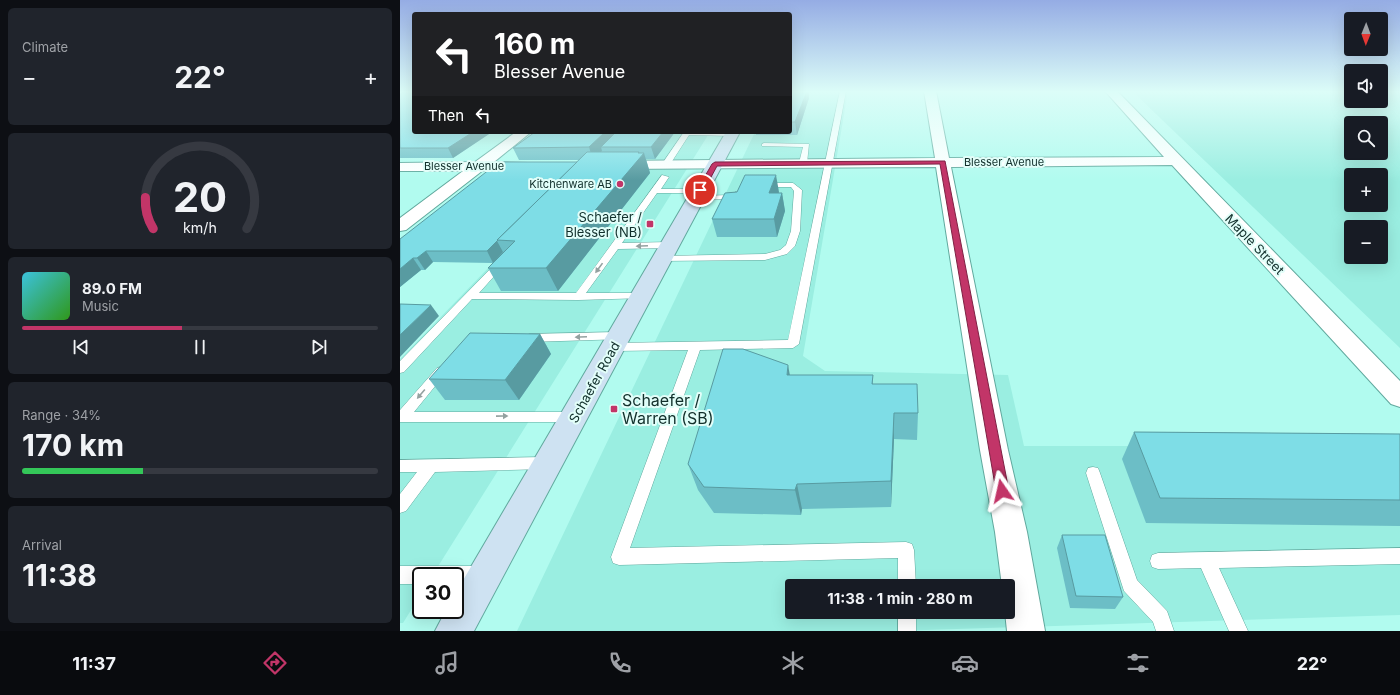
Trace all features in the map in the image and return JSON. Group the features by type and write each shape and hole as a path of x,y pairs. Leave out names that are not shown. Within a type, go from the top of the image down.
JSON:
{"main road":[{"name":"Schaefer Road","path":"454,631 575,417 731,134"}],"street":[{"path":"935,120 994,450 1011,532 1026,631"},
{"name":"Maple Street","path":"1137,120 1400,397"},
{"path":"400,226 521,134"},
{"name":"Blesser Avenue","path":"602,165 666,171 715,164 1175,161"},
{"name":"Blesser Avenue","path":"400,167 534,166"}],"lane":[{"path":"520,338 696,345 793,344 837,120"},
{"path":"578,296 655,191 686,134"},
{"path":"764,145 807,145 803,163"},
{"path":"614,246 666,252 765,257 777,255 787,250 796,233 798,190 793,185 758,186"},
{"path":"655,191 732,197 746,189"},
{"path":"400,369 507,257"},
{"path":"469,296 642,296"},
{"path":"696,345 619,556 906,550 907,579"},
{"path":"401,418 448,363"},
{"path":"401,418 575,417"},
{"path":"400,466 548,463"},
{"path":"400,506 431,466"},
{"path":"1094,473 1130,585 1161,617 1165,631"},
{"path":"1158,561 1400,556"},
{"path":"1206,560 1239,631"},
{"path":"400,574 485,575"},
{"path":"907,619 907,631"}],"shaded area":[{"path":"792,120 843,120 803,356 825,371 1008,375 1024,446 1392,446 1400,454 1400,615 895,631 517,631 754,134 792,134"},
{"path":"1163,120 1344,120 1344,160 1388,160 1388,120 1400,120 1400,348"},
{"path":"618,134 709,134 438,567 412,567 412,608 403,623 400,623 400,359"}],"building":[{"path":"400,120 412,120 412,134 470,134 448,148 400,148"},
{"path":"532,134 603,134 589,147 513,148"},
{"path":"614,134 661,134 651,147 601,147"},
{"path":"587,152 644,153 546,268 488,268 515,241 497,240"},
{"path":"499,162 577,162 487,251 426,251 417,258 413,258 400,269 400,239"},
{"path":"745,175 776,175 769,193 782,193 774,219 712,219 725,193 737,192"},
{"path":"400,304 431,305 400,335"},
{"path":"470,333 540,334 505,380 429,379"},
{"path":"723,349 743,349 788,365 787,375 873,375 872,384 917,384 918,413 894,413 891,481 797,484 795,490 704,487 688,464"},
{"path":"1134,432 1400,434 1400,500 1160,498"},
{"path":"1062,535 1105,535 1123,597 1076,596"}],"place":[{"name":"Kitchenware AB","path":"620,184"},
{"name":"Schaefer / Blesser (NB)","path":"650,224"},
{"name":"Schaefer / Warren (SB)","path":"614,409"}],"route":[{"path":"700,190 715,164 942,162 1002,491"}]}
